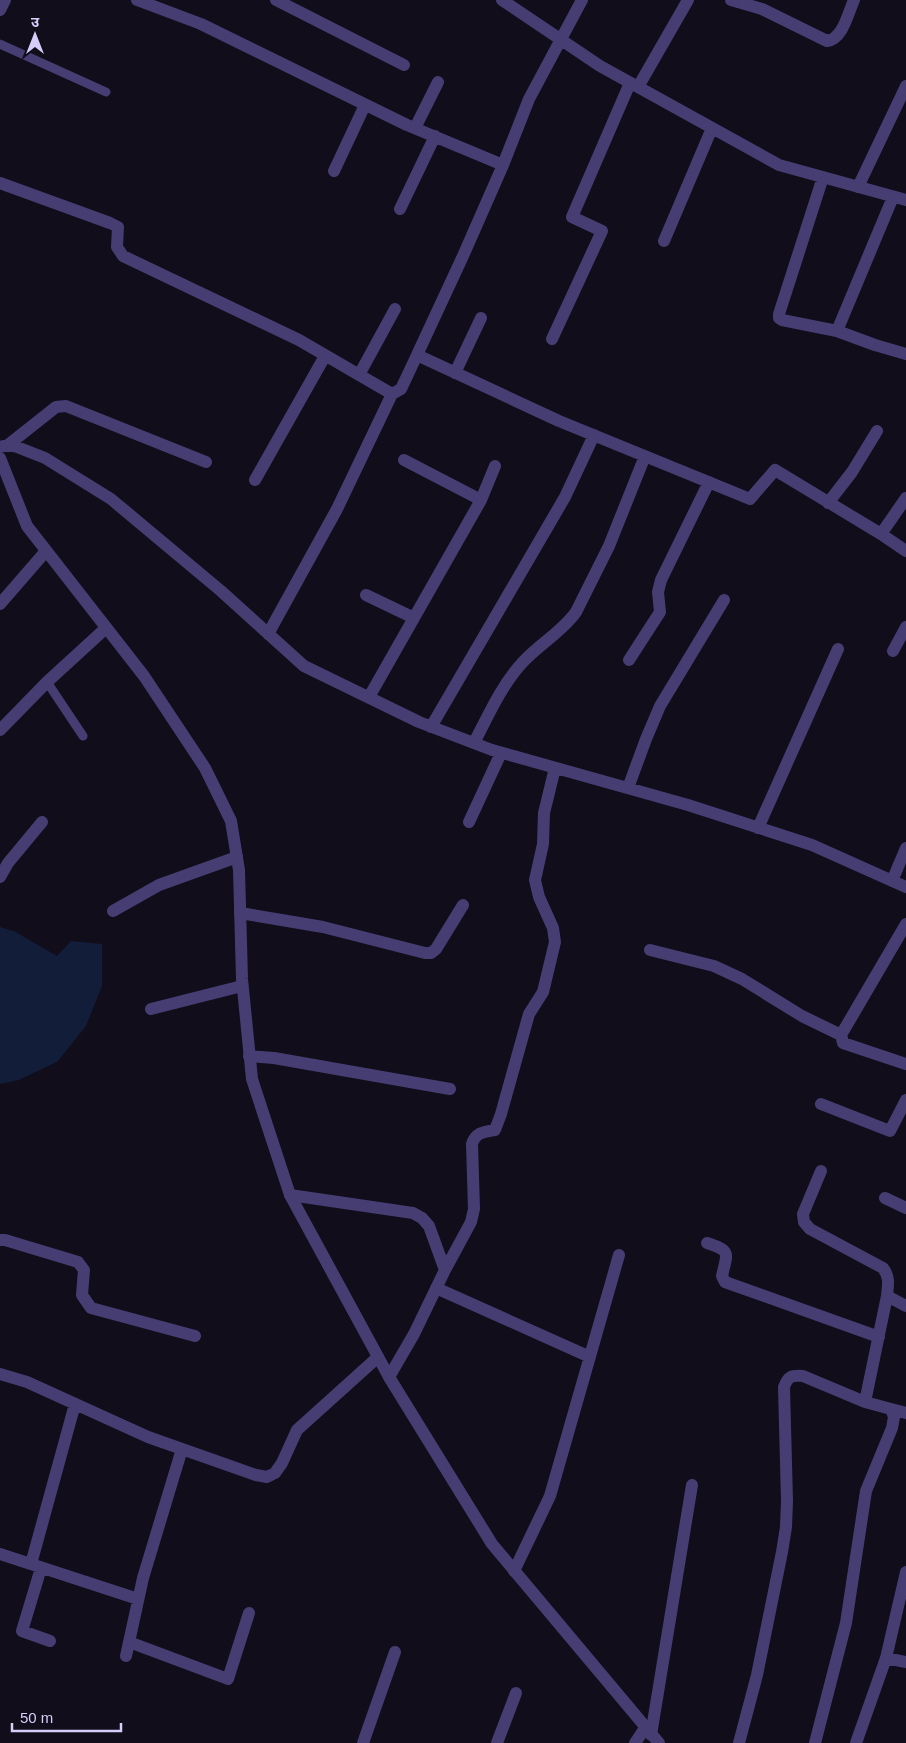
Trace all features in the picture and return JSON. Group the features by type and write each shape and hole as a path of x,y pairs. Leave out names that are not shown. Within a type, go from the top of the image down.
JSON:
{"street":[{"path":"0,10 5,0"},
{"path":"137,0 201,24 365,105 503,165"},
{"path":"276,0 404,65"},
{"path":"502,0 600,66 779,165 906,200"},
{"path":"268,634 337,509 392,394 401,389 463,256 503,165 529,99 582,0"},
{"path":"552,339 602,231 572,218 634,85 688,0"},
{"path":"731,0 764,5 827,41 832,41 840,33 854,0"},
{"path":"415,128 438,82"},
{"path":"858,187 906,86"},
{"path":"334,170 365,105"},
{"path":"664,241 712,128"},
{"path":"400,209 435,136"},
{"path":"823,177 779,318 837,331 906,354"},
{"path":"0,183 110,222 118,227 117,247 123,256 299,340 392,394"},
{"path":"837,331 893,196"},
{"path":"360,375 395,309"},
{"path":"455,373 481,318"},
{"path":"416,355 594,435 750,498 775,470 882,534 906,551"},
{"path":"255,480 325,356"},
{"path":"4,446 56,407 66,406 206,462"},
{"path":"828,503 852,472 877,431"},
{"path":"431,727 565,497 594,435"},
{"path":"4,446 45,458 111,499 220,591 304,666 369,698 431,727 501,753 688,805 812,845 906,888"},
{"path":"474,743 512,674 540,645 571,619 576,612 609,546 645,456"},
{"path":"0,458 3,476 27,526 144,676 205,768 231,821 239,870 242,986 252,1079 290,1195 389,1378 492,1544 651,1735"},
{"path":"404,460 481,500"},
{"path":"369,698 481,500 495,466"},
{"path":"629,660 660,612 659,586 710,482"},
{"path":"882,534 906,498"},
{"path":"0,604 46,551"},
{"path":"366,596 414,618"},
{"path":"628,788 660,706 724,600"},
{"path":"893,651 906,626"},
{"path":"0,730 47,682 106,628"},
{"path":"758,828 838,649"},
{"path":"469,822 501,753"},
{"path":"389,1378 414,1334 471,1222 474,1209 472,1144 478,1134 495,1130 529,1014 543,992 555,942 554,928 539,897 535,880 543,844 544,814 555,768"},
{"path":"0,877 8,862 42,822"},
{"path":"892,881 906,848"},
{"path":"113,911 159,885 237,856"},
{"path":"240,913 323,927 431,953 436,949 463,905"},
{"path":"906,924 841,1035 843,1043 906,1064"},
{"path":"650,950 714,966 742,980 802,1016 841,1035"},
{"path":"150,1009 242,986"},
{"path":"249,1056 274,1058 450,1090"},
{"path":"821,1104 890,1131 906,1100"},
{"path":"821,1171 803,1214 804,1222 810,1230 883,1268 888,1279 887,1296 865,1402"},
{"path":"290,1195 413,1213 422,1218 429,1226 445,1270"},
{"path":"885,1198 906,1208"},
{"path":"0,1240 78,1262 84,1270 82,1295 91,1308 195,1336"},
{"path":"707,1243 722,1248 726,1252 722,1276 725,1282 879,1337"},
{"path":"514,1571 550,1496 619,1255"},
{"path":"436,1288 590,1356"},
{"path":"887,1296 906,1306"},
{"path":"0,1374 27,1382 148,1437 256,1475 267,1477 274,1473 282,1463 297,1430 378,1356"},
{"path":"739,1743 757,1675 786,1527 784,1387 787,1379 794,1375 803,1376 865,1402 906,1413"},
{"path":"50,1641 22,1631 75,1404"},
{"path":"815,1743 846,1623 866,1491 892,1428 894,1417 891,1409"},
{"path":"126,1656 145,1570 182,1449"},
{"path":"651,1735 692,1485"},
{"path":"0,1554 138,1599"},
{"path":"856,1743 886,1658 906,1572"},
{"path":"129,1642 228,1679 249,1613"},
{"path":"363,1743 395,1652"},
{"path":"886,1658 906,1662"},
{"path":"496,1743 516,1693"},
{"path":"635,1743 651,1735"}],"lane":[{"path":"0,44 106,92"},
{"path":"47,682 83,736"}],"water":[{"path":"0,927 14,931 57,956 71,941 102,944 102,986 86,1026 57,1062 19,1080 0,1084"}]}
